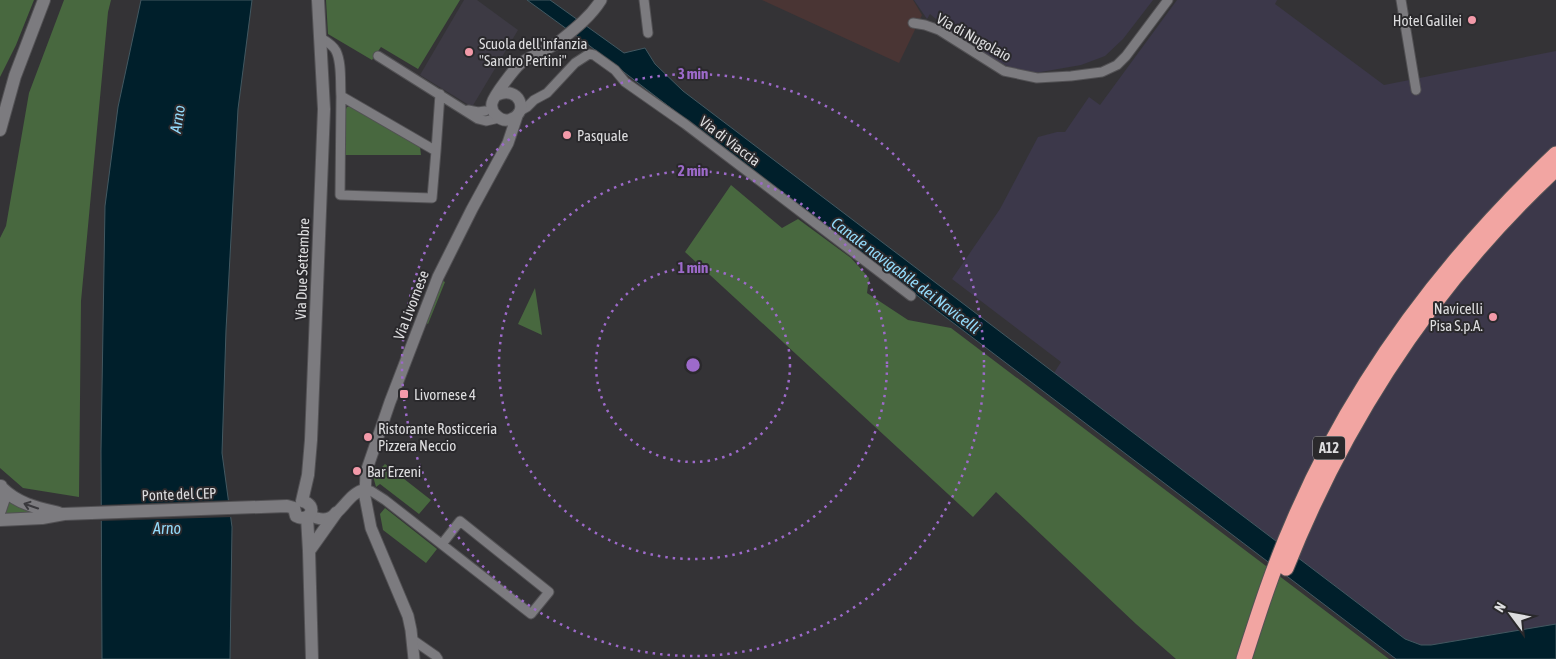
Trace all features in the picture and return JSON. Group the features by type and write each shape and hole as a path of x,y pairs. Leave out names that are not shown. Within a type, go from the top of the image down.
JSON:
{"highway":[{"name":"A12","path":"1244,659 1268,584 1294,519 1324,456 1374,370 1410,318 1470,243 1516,192 1556,154"},
{"name":"A12","path":"1255,659 1276,593 1302,528 1325,479 1368,400 1400,350 1455,277 1502,222 1556,169"}],"main road":[{"path":"0,130 16,76 44,0"},
{"name":"Via Due Settembre","path":"298,504 308,476 315,373 324,118 318,0"},
{"path":"0,510 4,500 1,486"},
{"name":"Ponte del CEP","path":"1,486 14,498 28,505 64,514"},
{"path":"298,504 296,516 301,518 308,516 312,659"},
{"name":"Ponte del CEP","path":"0,520 42,518 64,514 287,506 298,504"},
{"path":"309,551 336,513"}],"street":[{"path":"483,120 513,71 525,60 560,41 593,12 601,0"},
{"path":"644,0 648,33"},
{"name":"Via di Nugolaio","path":"913,23 939,30 1004,71 1037,78 1071,76 1102,72 1117,65 1126,56 1168,0"},
{"path":"1402,0 1416,90"},
{"path":"320,38 331,45 336,51 340,66 340,195 432,198 440,94"},
{"name":"Via di Viaccia","path":"518,114 534,100 546,93 580,60 589,54 594,54 615,70 625,82 684,124 911,296"},
{"path":"378,56 473,116 483,120 507,120 518,114 521,104 513,85 513,71"},
{"path":"463,109 475,112 492,103 505,92 517,97 534,100"},
{"path":"341,96 436,151"},
{"path":"492,103 493,111 500,119 506,131 508,141"},
{"name":"Via Livornese","path":"414,659 410,623 371,528 364,489 366,469 438,277 508,141 518,114"},
{"path":"308,516 326,520 336,513 352,495 364,489 371,491 379,495 531,614 549,592 460,521 442,544"},
{"path":"413,640 438,659"}],"shaded area":[{"name":"Scuola dell'infanzia \"Sandro Pertini\"","path":"464,0 477,0 518,30 472,107 420,75"},
{"path":"762,0 913,0 922,15 899,63"},
{"path":"914,0 1153,0 1123,39 1105,56 1081,65 1035,73 1013,69 960,39 930,14 927,19"},
{"path":"1177,0 1277,0 1275,4 1384,85 1556,51 1556,624 1431,645 1421,645 1405,639 1054,373 1061,362 952,279 1000,209 1038,137 1065,132 1089,97 1100,105"}],"green space":[{"path":"0,0 34,0 16,45 0,77"},
{"path":"64,0 111,0 108,12 81,301 79,497 23,488 0,468 0,238 6,226 29,93"},
{"path":"326,0 460,0 418,69 381,47 372,60 328,34"},
{"path":"350,106 420,147 421,155 345,155 345,111"},
{"path":"731,185 782,228 798,219 851,258 869,278 867,293 908,320 951,328 1389,659 1176,659 1136,624 996,492 973,517 685,252"},
{"path":"443,281 445,282 428,324 426,323"},
{"path":"535,288 542,335 518,324"},
{"path":"385,464 431,500 419,514 380,484 376,487 373,476 374,466 380,469"},
{"path":"6,498 31,511 30,516 0,514"},
{"path":"385,508 437,549 426,563 383,530 380,514"}],"water":[{"name":"Arno","path":"141,0 252,0 238,109 226,330 222,453 232,527 230,659 102,659 101,451 105,206 118,107"},
{"name":"Canale navigabile dei Navicelli","path":"527,0 550,0 624,53 645,48 655,64 683,91 1405,639 1421,645 1431,645 1556,624 1556,659 1396,659"}],"pier":[{"path":"231,500 233,517 99,521 99,505"}],"place":[{"name":"Hotel Galilei","path":"1472,20"},
{"name":"Scuola dell'infanzia \"Sandro Pertini\"","path":"469,52"},
{"name":"Pasquale","path":"567,135"},
{"name":"Navicelli Pisa S.p.A.","path":"1493,317"},
{"name":"Livornese 4","path":"404,394"},
{"name":"Ristorante Rosticceria Pizzera Neccio","path":"368,437"},
{"name":"Bar Erzeni","path":"357,471"}]}
